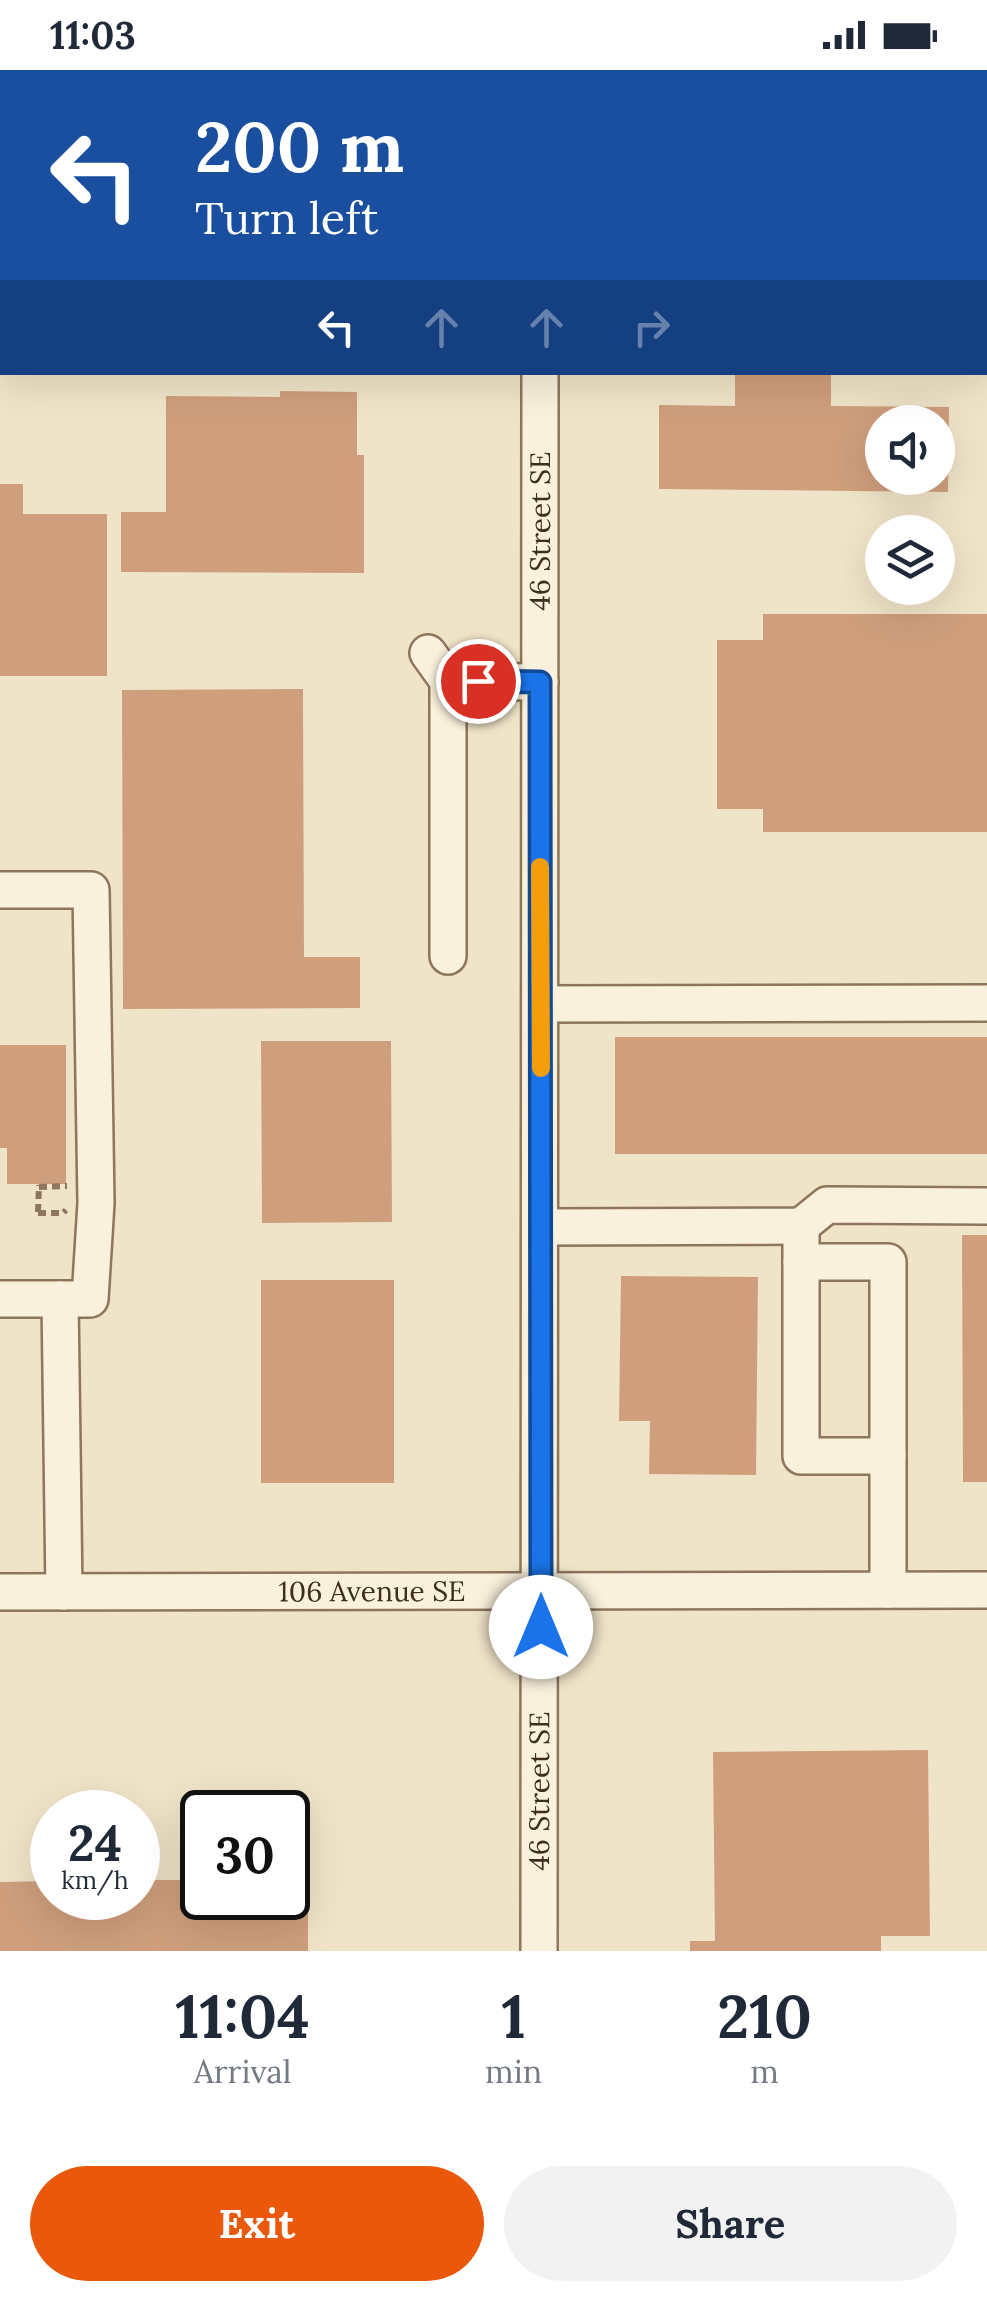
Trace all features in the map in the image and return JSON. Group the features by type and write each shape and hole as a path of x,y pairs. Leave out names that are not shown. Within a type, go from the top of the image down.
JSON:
{"street":[{"name":"46 Street SE","path":"539,1951 540,375"},
{"path":"448,956 438,667 540,682"},
{"path":"0,890 91,890 96,1203 90,1299 0,1299"},
{"path":"540,1004 987,1003"},
{"path":"541,1227 801,1226 827,1206 987,1206"},
{"path":"801,1226 801,1456 888,1456"},
{"path":"801,1262 888,1262 888,1590"},
{"path":"60,1299 64,1592"},
{"name":"106 Avenue SE","path":"0,1592 987,1590"}],"path":[{"path":"38,1216 39,1184"}],"building":[{"path":"735,375 831,375 831,406 865,406 865,491 659,489 659,405 735,406"},
{"path":"280,391 357,392 357,455 364,455 364,573 121,572 121,512 166,512 166,396 280,397"},
{"path":"0,484 23,484 23,514 107,514 107,676 0,676"},
{"path":"763,614 987,614 987,832 763,832 763,809 717,809 717,640 763,640"},
{"path":"303,689 304,957 360,957 360,1008 123,1009 122,690"},
{"path":"615,1037 987,1037 987,1154 615,1154"},
{"path":"261,1041 391,1041 392,1222 262,1223"},
{"path":"0,1045 66,1045 66,1184 7,1184 7,1148 0,1148"},
{"path":"962,1235 987,1235 987,1482 963,1482"},
{"path":"621,1276 758,1277 756,1475 649,1474 650,1421 619,1421"},
{"path":"261,1280 394,1280 394,1483 261,1483"},
{"path":"928,1750 930,1936 881,1936 881,1951 690,1951 690,1941 715,1941 713,1752"},
{"path":"160,1880 180,1880 180,1920 308,1920 308,1951 0,1951 0,1882 30,1881 30,1920 160,1920"}],"slow traffic":[{"path":"540,867 541,1068"}],"route":[{"path":"478,681 540,682 541,1627"}]}
